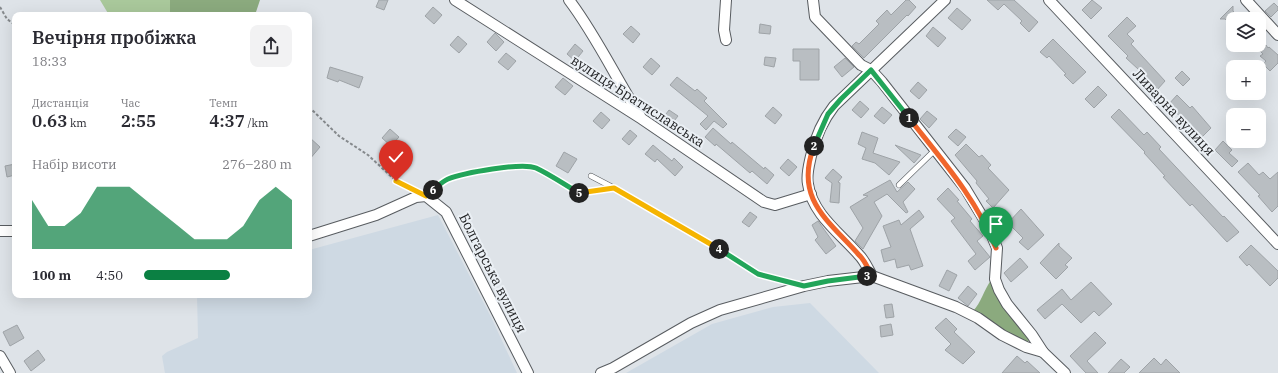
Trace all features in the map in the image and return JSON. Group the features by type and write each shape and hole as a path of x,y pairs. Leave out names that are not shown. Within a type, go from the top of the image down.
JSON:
{"street":[{"name":"вулиця Братиславська","path":"455,0 642,119 770,204 782,203 811,194"},
{"path":"569,0 586,23 642,119"},
{"path":"726,0 724,30 726,40"},
{"path":"813,0 815,17 861,65 871,70 965,188 988,226 996,248 995,279 999,290 1007,304 1032,335 1043,352 1065,373"},
{"path":"872,276 861,256 832,228 820,211 811,194 807,183 808,169 813,148 821,127 834,106 945,0"},
{"name":"Ливарна вулиця","path":"1049,0 1278,244"},
{"path":"1246,0 1278,35"},
{"path":"312,235 376,215 416,197 426,196"},
{"name":"Болгарська вулиця","path":"426,196 446,212 528,373"},
{"path":"0,231 12,231"},
{"path":"601,373 613,368 691,323 720,310 804,286 828,281 872,276 956,307 978,318 1002,335 1043,352"},
{"path":"0,356 10,373"}],"lane":[{"path":"900,185 935,150"},
{"path":"591,176 694,234 758,274 804,286"}],"path":[{"path":"0,6 7,19 12,23"},
{"path":"312,110 339,136 368,155 396,181 426,196 447,179 464,174 508,167 535,168 579,193 614,188"}],"shaded area":[{"path":"438,215 491,317 517,373 165,373 162,356 167,352 198,338 197,298 312,298 312,249"},
{"path":"810,303 879,373 626,373 712,324 773,307"}],"green space":[{"path":"100,0 170,0 170,12 107,12"},
{"path":"170,0 260,0 256,12 170,12"},
{"path":"991,280 1030,338 1027,344 973,311"}],"building":[{"path":"379,0 388,0 384,10 376,7"},
{"path":"906,0 909,0 916,7 864,58 852,46 856,42 859,44 879,24 876,21 887,10 891,15"},
{"path":"987,0 1014,0 1038,22 1029,32 1020,23 1022,21 1004,4 998,10"},
{"path":"1092,0 1102,8 1091,19 1082,10"},
{"path":"1274,3 1278,7 1278,10 1271,17 1265,11"},
{"path":"1233,6 1234,12 1227,12"},
{"path":"433,7 442,15 434,24 425,16"},
{"path":"957,8 971,20 962,30 948,18"},
{"path":"1226,13 1226,20 1220,19"},
{"path":"1127,17 1136,26 1127,34 1134,41 1131,44 1165,81 1157,90 1148,81 1150,80 1126,58 1128,56 1108,36"},
{"path":"760,24 771,26 770,34 759,33"},
{"path":"631,26 640,34 633,43 623,34"},
{"path":"933,27 946,38 938,47 926,36"},
{"path":"495,33 504,42 496,51 487,42"},
{"path":"458,36 467,44 459,53 450,45"},
{"path":"1053,39 1086,72 1073,84 1049,56 1047,58 1040,52"},
{"path":"575,44 583,51 575,61 567,54"},
{"path":"1266,45 1278,55 1278,63 1270,71 1266,67 1266,60 1260,56 1263,54 1261,52 1266,52"},
{"path":"793,49 819,49 819,80 800,80 800,61 793,61"},
{"path":"506,53 516,61 508,70 498,62"},
{"path":"765,57 776,58 774,67 764,65"},
{"path":"651,58 660,66 652,75 643,67"},
{"path":"845,58 854,67 842,77 834,67"},
{"path":"330,67 363,77 359,88 339,80 338,82 327,78"},
{"path":"1182,71 1190,79 1183,86 1175,78"},
{"path":"677,77 695,91 697,89 707,98 704,101 727,124 723,128 714,121 706,130 700,124 708,116 670,85"},
{"path":"563,78 573,86 565,95 555,87"},
{"path":"918,82 927,90 919,99 910,91"},
{"path":"1098,86 1107,95 1094,108 1085,99"},
{"path":"1177,95 1190,108 1192,106 1211,128 1202,137 1168,105"},
{"path":"860,101 869,109 861,118 852,110"},
{"path":"773,107 782,115 775,124 765,116"},
{"path":"882,107 892,115 884,124 874,116"},
{"path":"1119,109 1144,135 1147,132 1161,147 1159,149 1239,232 1227,242 1192,204 1190,206 1163,177 1165,176 1144,153 1145,152 1111,117"},
{"path":"669,110 678,116 671,125 663,118"},
{"path":"927,111 937,119 929,128 920,119"},
{"path":"601,112 610,120 602,129 593,121"},
{"path":"713,128 731,144 732,142 764,169 765,167 774,175 767,184 752,171 750,173 716,144 715,146 705,137"},
{"path":"390,129 399,137 391,146 382,138"},
{"path":"956,129 966,137 958,146 948,137"},
{"path":"630,130 637,136 629,145 622,139"},
{"path":"862,132 878,138 873,153 900,162 889,175 875,163 862,159 866,148 858,144"},
{"path":"312,140 320,147 312,156"},
{"path":"1223,141 1226,144 1226,148 1230,148 1232,150 1229,153 1238,161 1232,167 1215,150"},
{"path":"966,144 979,157 982,155 991,165 988,168 1009,190 993,208 986,201 989,199 976,183 977,181 955,155"},
{"path":"653,145 672,161 674,158 683,167 675,176 657,159 655,162 645,154"},
{"path":"895,145 921,155 914,163"},
{"path":"564,152 577,159 568,173 556,166"},
{"path":"788,159 797,167 789,176 780,168"},
{"path":"1248,163 1259,175 1263,172 1270,179 1278,172 1278,206 1272,212 1258,196 1260,195 1238,172"},
{"path":"12,165 12,176 7,177 5,166"},
{"path":"833,169 842,177 838,182 840,183 839,203 830,202 832,183 825,178"},
{"path":"890,180 897,192 908,182 915,189 903,202 908,212 906,213 887,194 874,202 882,216 863,249 855,241 863,228 850,207 868,196 863,195"},
{"path":"948,188 959,200 957,201 972,219 970,221 983,236 977,241 990,257 975,270 968,261 976,254 951,221 955,218 937,199"},
{"path":"1021,209 1044,235 1028,250 1019,242 1023,238 1008,223"},
{"path":"919,210 924,217 910,229 923,266 911,270 909,265 897,268 895,259 884,262 881,250 891,247 883,226 899,220 901,225"},
{"path":"750,212 757,217 749,227 742,222"},
{"path":"818,221 836,246 826,254 815,240 818,237 812,225"},
{"path":"1059,243 1059,246 1072,258 1065,265 1068,267 1056,279 1040,263"},
{"path":"1251,245 1278,271 1278,278 1270,286 1249,264 1247,266 1239,257"},
{"path":"1020,258 1028,267 1011,282 1004,273"},
{"path":"947,270 957,275 949,291 939,286"},
{"path":"1091,282 1112,304 1099,316 1094,311 1081,323 1062,304 1045,319 1037,310 1062,289 1071,300"},
{"path":"968,286 977,294 968,306 958,298"},
{"path":"892,304 894,317 886,318 884,305"},
{"path":"946,318 957,329 954,332 975,352 963,364 945,350 951,344 935,328"},
{"path":"891,324 893,335 881,337 880,326"},
{"path":"17,325 24,338 10,346 3,332"},
{"path":"1095,332 1106,343 1087,361 1098,373 1086,373 1070,356"},
{"path":"38,350 45,360 31,371 24,361"},
{"path":"1017,356 1025,363 1027,361 1040,373 1002,373"},
{"path":"1154,358 1161,365 1166,359 1180,373 1139,373"},
{"path":"1121,359 1130,367 1124,373 1108,373"}],"route":[{"path":"396,181 426,196 447,179 464,174 508,167 535,168 579,193 614,188 694,234 758,274 804,286 828,281 872,276 861,256 832,228 820,211 807,183 808,169 813,148 828,114 834,106 871,70 965,188 988,226 996,248"}]}
